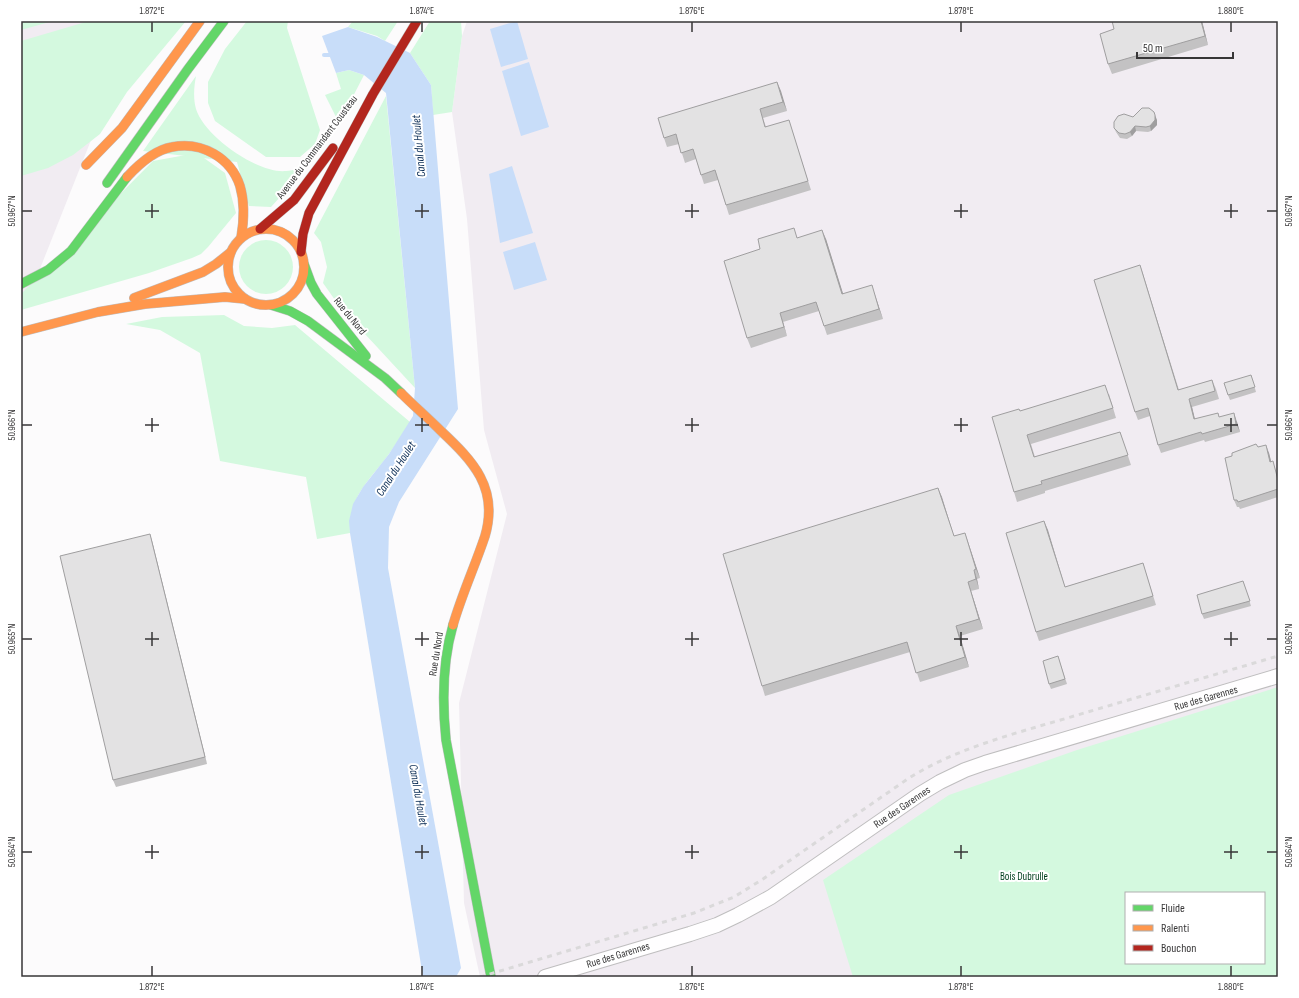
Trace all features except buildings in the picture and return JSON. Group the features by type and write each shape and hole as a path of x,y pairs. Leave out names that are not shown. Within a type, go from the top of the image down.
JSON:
{"main road":[{"path":"86,165 122,128 200,21"},
{"path":"101,193 188,68 224,21"},
{"name":"Avenue du Commandant Cousteau","path":"301,252 304,229 309,213 373,94 417,21"},
{"name":"Avenue du Commandant Cousteau","path":"260,229 294,200 373,94"},
{"path":"21,284 46,272 65,257 78,244 126,179 152,155 168,147 189,145 204,148 217,155 231,168 239,181 243,200 244,217 241,238"},
{"path":"21,332 98,312 182,299 225,297 245,299 256,304 271,305 283,301 296,291 303,276 304,264 301,252 294,242 284,234 272,229 260,229 248,233 241,238 231,252 216,264 195,276 98,312"},
{"path":"21,280 40,267 60,248"},
{"path":"231,252 228,268 230,280 236,290 245,299"},
{"name":"Rue du Nord","path":"304,264 317,294 385,378"},
{"name":"Rue du Nord","path":"271,305 290,311 308,321 385,378 456,444 473,462 483,480 487,494 489,515 485,536 456,615 450,638 444,678 444,719 448,752 491,977"}],"street":[{"name":"Rue des Garennes","path":"545,977 690,934 738,916 771,897 920,794 965,770 1019,752 1278,676"}],"shaded area":[{"path":"21,21 180,21 101,115 24,309 21,310"},
{"path":"467,21 1278,21 1278,977 480,977 464,903 459,703 507,514 484,430 467,219 452,112 462,36"}],"green space":[{"path":"21,21 53,21 21,30"},
{"path":"89,21 186,21 127,92 100,134 73,155 48,168 21,176 21,41"},
{"path":"247,21 288,21 287,28 320,130 315,144 300,157 266,157 215,121 208,103 208,82 225,49"},
{"path":"353,21 398,21 385,41 377,36 348,27"},
{"path":"430,21 461,21 462,36 452,112 433,115 431,85 410,53"},
{"path":"349,70 364,75 346,110 337,119 325,95 341,89 336,73"},
{"path":"196,76 194,101 196,109 201,120 221,141 247,160 274,170 289,171 310,164 271,207 249,206 237,162 143,151"},
{"path":"386,96 415,388 340,307 323,283 327,267 321,242 314,233"},
{"path":"197,153 225,173 236,213 201,254 149,273 21,310 21,294 153,161"},
{"path":"261,240 271,240 281,244 289,252 293,262 293,272 289,282 281,290 271,294 261,294 251,290 243,282 239,272 239,262 243,252 251,244"},
{"path":"224,315 244,326 272,328 295,325 410,422 389,454 367,481 356,499 350,520 350,533 317,539 306,477 220,461 200,353 160,330 126,324 162,317"},
{"name":"Bois Dubrulle","path":"1278,687 1278,977 853,977 823,880 949,795 1077,750"}],"water":[{"path":"517,21 528,59 501,67 490,29"},
{"path":"348,27 377,37 410,53 431,85 458,409 399,502 389,527 388,568 461,968 456,977 423,977 350,533 349,521 353,504 363,487 389,454 413,416 415,388 386,93 364,75 349,70 336,73 322,36"},
{"path":"529,62 549,127 521,136 502,71"},
{"path":"512,166 533,233 500,243 489,174"},
{"path":"535,242 547,280 514,290 503,252"}],"waterway":[{"name":"Canal du Houlet","path":"324,55 333,55"}],"railway":[{"path":"480,977 694,913 734,897 763,879 909,778 928,767 968,749 1031,728 1278,656"}],"traffic: fast":[{"path":"107,183 224,21"},
{"path":"21,284 48,270 71,251 127,177"},
{"path":"304,264 317,294 366,356"},
{"path":"271,305 290,311 308,321 385,378 401,393"},
{"path":"453,625 449,639 444,682 446,740 491,977"}],"traffic: slow":[{"path":"86,165 122,128 200,21"},
{"path":"127,177 147,158 159,151 172,147 194,147 204,149 214,154 230,167 240,186 244,212 241,238"},
{"path":"266,229 281,232 293,240 301,252 304,267 301,282 293,294 281,302 266,305 251,302 239,294 231,282 228,267 231,252 239,240 251,232 266,229"},
{"path":"134,298 203,272 231,252"},
{"path":"21,332 98,312 145,304 225,297 245,299"},
{"path":"401,393 463,453 473,465 486,490 489,504 485,536 453,625"}],"traffic: jam":[{"path":"301,252 303,234 309,213 373,94 417,21"},
{"path":"260,229 294,200 333,148"}]}
